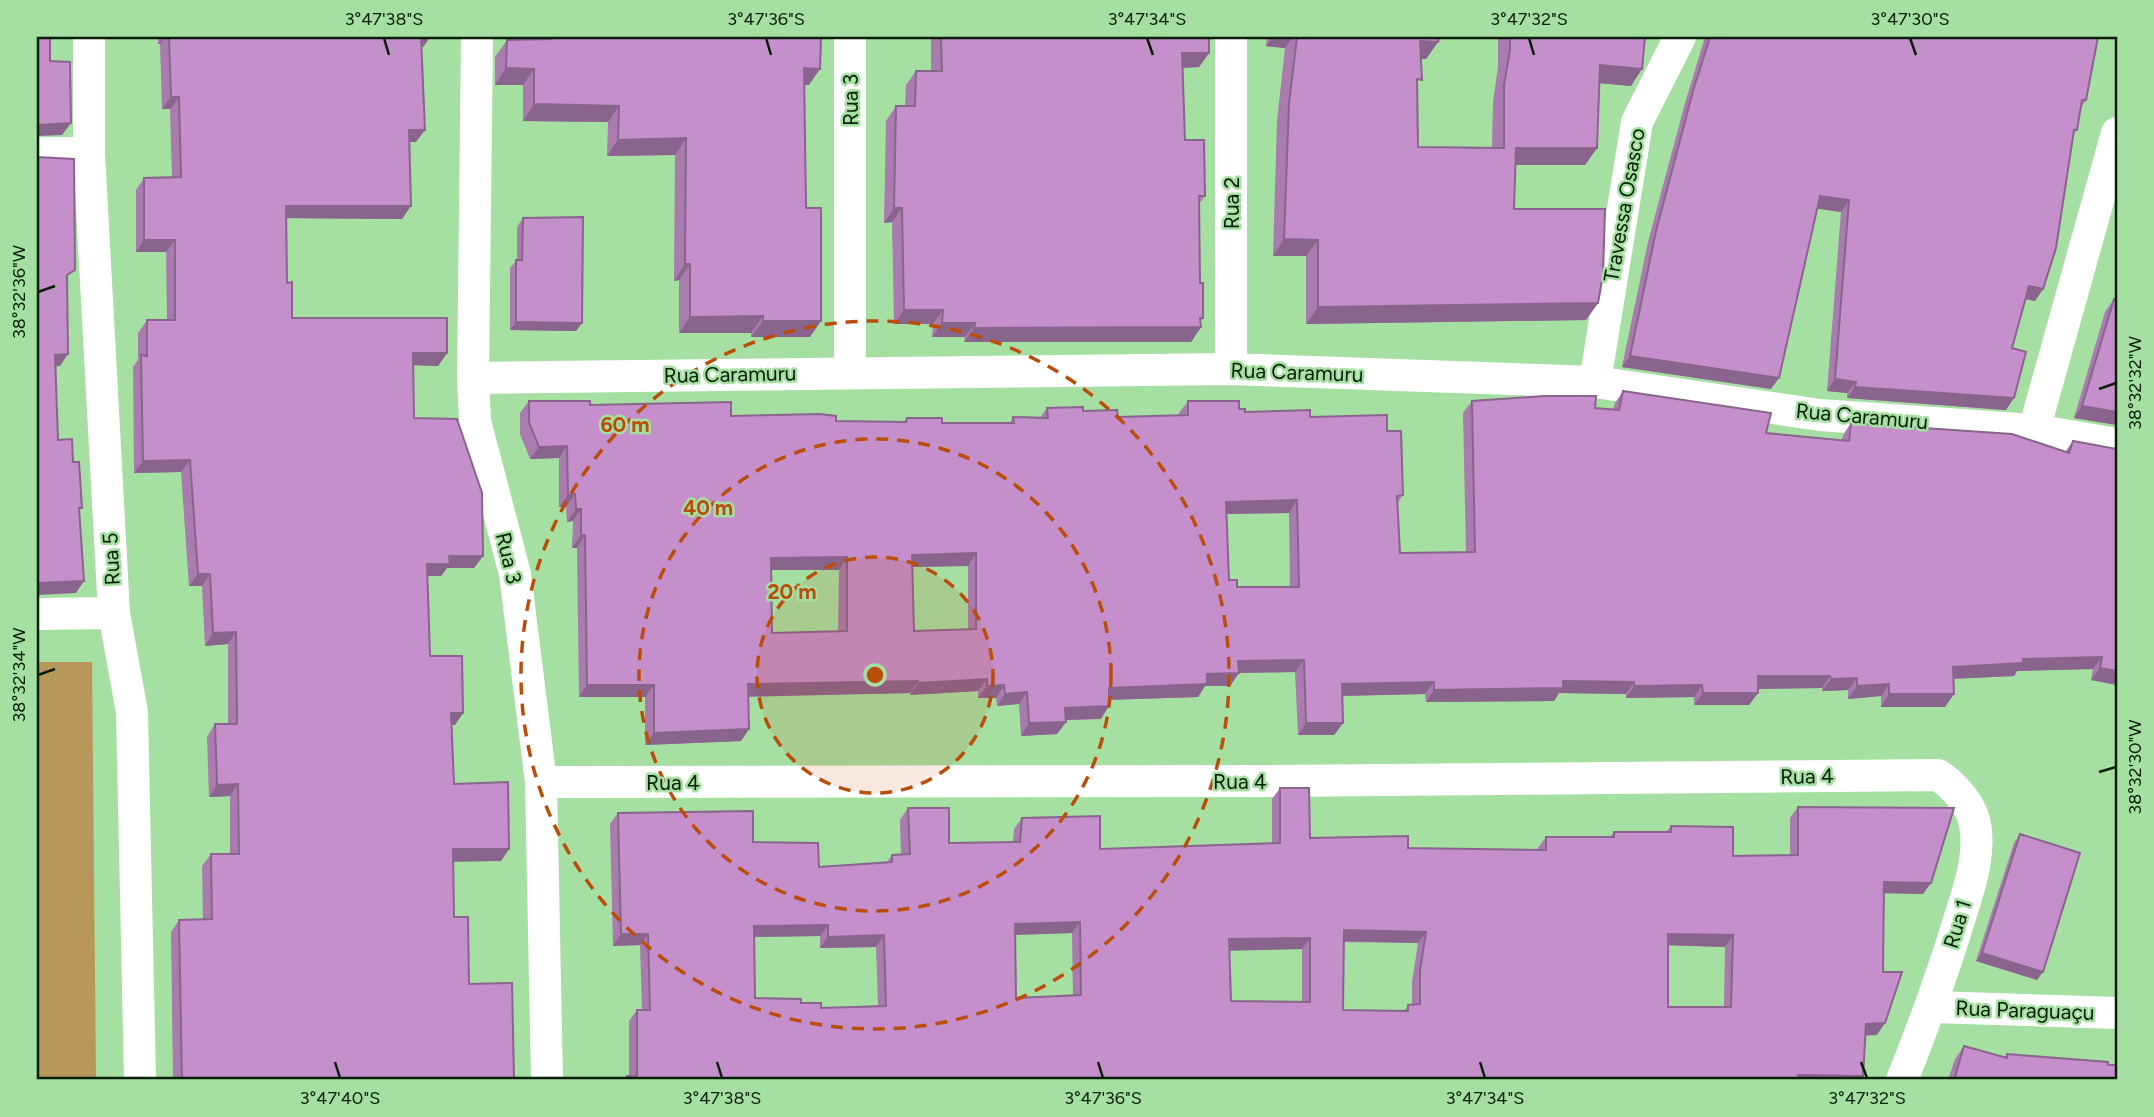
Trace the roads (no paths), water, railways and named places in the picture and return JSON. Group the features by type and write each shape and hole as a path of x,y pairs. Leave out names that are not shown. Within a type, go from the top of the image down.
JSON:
{"street":[{"name":"Rua 5","path":"89,37 89,153 114,613 132,712 140,1080"},
{"name":"Rua 3","path":"477,37 473,378 475,421 515,574 541,782 547,1080"},
{"name":"Rua 3","path":"850,37 850,373"},
{"name":"Rua 2","path":"1231,37 1231,369"},
{"name":"Travessa Osasco","path":"1595,382 1637,122 1680,37"},
{"path":"2034,430 2117,133"},
{"path":"37,153 89,153"},
{"name":"Rua Caramuru","path":"473,378 1231,369 1595,382 1820,415 2034,430 2117,444"},
{"path":"37,614 114,613"},
{"name":"Rua 4","path":"541,782 1271,781 1938,775"},
{"name":"Rua 1","path":"1902,1080 1932,1007 1972,874 1977,842 1974,819 1963,799 1951,784 1938,775"},
{"name":"Rua Paraguaçu","path":"1932,1007 2117,1013"}]}
